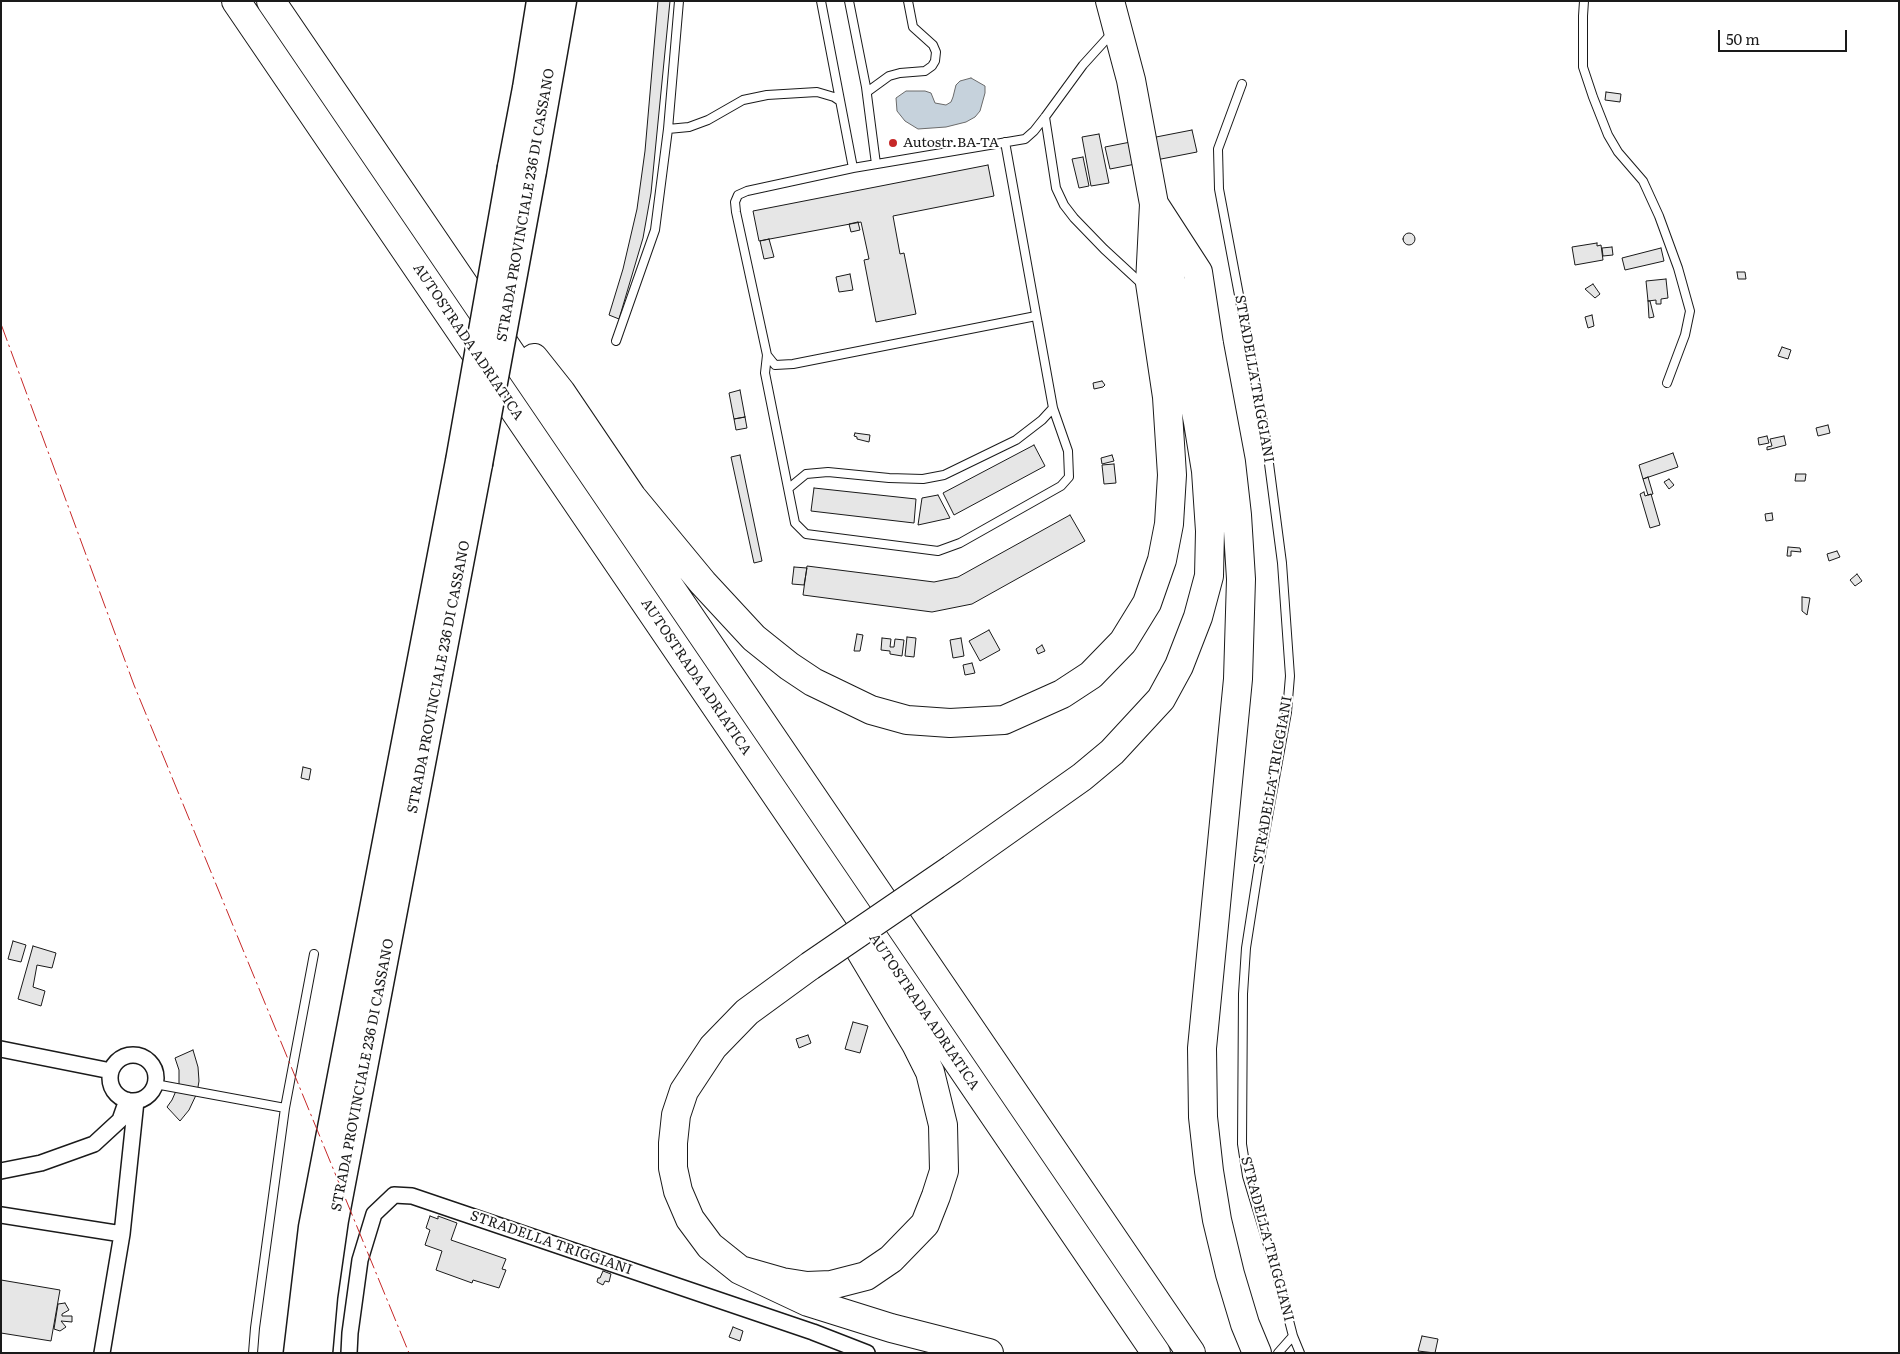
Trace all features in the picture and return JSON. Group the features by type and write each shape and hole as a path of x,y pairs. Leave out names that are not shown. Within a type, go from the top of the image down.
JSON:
{"highway":[{"name":"AUTOSTRADA ADRIATICA","path":"236,1 1156,1353"},
{"name":"AUTOSTRADA ADRIATICA","path":"271,1 1191,1353"},
{"name":"STRADA PROVINCIALE 236 DI CASSANO","path":"522,169 540,1"},
{"name":"STRADA PROVINCIALE 236 DI CASSANO","path":"319,1353 324,1297 336,1220 522,169 563,1"},
{"path":"990,1353 875,1323 808,1302 740,1270 710,1246 690,1219 678,1191 673,1168 673,1143 676,1115 684,1091 713,1047 747,1012 810,966 1047,803 1112,752 1160,699 1179,666 1198,618 1209,576 1210,531 1206,471 1171,281 1130,80 1110,1"},
{"path":"442,252 498,313 561,392 632,497 703,583 754,638 813,682 871,710 907,720 950,723 1004,720 1062,694 1090,675 1123,642 1147,603 1162,560 1168,524 1172,475 1167,397 1150,283 1154,204"},
{"path":"1154,204 1198,272 1231,462 1237,515 1241,579 1238,678 1203,1039 1203,1118 1217,1220 1245,1324 1257,1353"},
{"name":"STRADA PROVINCIALE 236 DI CASSANO","path":"297,1353 312,1227 469,463"},
{"path":"708,696 916,1044 930,1072 943,1126 944,1171 925,1224 890,1259 866,1276 831,1285 806,1286 782,1282 740,1270"}],"street":[{"path":"1,1049 111,1071"},
{"path":"125,1056 140,1056 146,1058 155,1070 155,1084 148,1095 131,1100 120,1097 111,1086 111,1071 114,1065 125,1056"},
{"path":"1,1171 42,1163 94,1144 120,1120 131,1100"},
{"path":"102,1353 122,1234 131,1100"},
{"name":"STRADELLA TRIGGIANI","path":"349,1353 360,1260 374,1214 394,1195 412,1196 813,1332 867,1353"},
{"path":"1,1215 122,1234"}],"lane":[{"path":"616,341 655,230 668,130 679,1"},
{"path":"821,1 853,168"},
{"path":"849,1 867,92 876,164"},
{"path":"867,92 889,76 925,71 935,61 936,52 933,45 913,27 908,1"},
{"path":"1584,1 1583,67 1592,98 1608,135 1618,152 1644,181 1678,268 1690,311 1684,335 1667,383"},
{"path":"1006,142 1053,408 1068,451 1068,477 1061,486 960,543 938,551 806,534 795,523 766,373 767,356 735,202 738,195 747,190 853,168 1006,142 1025,139 1045,117 1083,65 1118,27"},
{"name":"STRADELLA TRIGGIANI","path":"1242,84 1218,149 1219,189 1265,433 1282,563 1290,676 1287,712 1246,948 1243,994 1242,1144 1247,1176 1278,1278 1293,1336 1278,1353"},
{"path":"668,130 689,128 744,100 767,95 817,92 834,97 840,101"},
{"path":"1045,117 1056,188 1064,205 1104,249 1152,294"},
{"path":"767,356 775,366 793,364 1036,316"},
{"path":"789,488 806,474 828,472 889,478 923,479 944,475 1016,440 1042,420 1053,408"},
{"path":"253,1353 285,1108 314,954"},
{"path":"155,1084 285,1108"},
{"path":"1293,1336 1300,1353"}],"shaded area":[{"path":"971,78 985,86 985,93 980,111 975,117 966,122 946,127 918,129 905,121 897,111 896,98 906,91 925,91 931,93 935,103 946,105 951,102 956,85 960,81"}],"building":[{"path":"658,1 670,1 651,193 643,238 619,319 609,315 623,269 637,209 645,151"},
{"path":"1606,92 1621,94 1620,102 1605,100"},
{"path":"1192,130 1197,152 1110,169 1105,147"},
{"path":"1099,134 1109,183 1091,186 1082,137"},
{"path":"1083,157 1089,186 1079,188 1072,159"},
{"path":"988,165 994,196 893,216 900,254 904,253 916,314 876,322 864,260 869,259 861,222 759,241 753,211"},
{"path":"858,222 860,230 851,232 849,224"},
{"path":"1409,233 1415,239 1409,245 1403,239"},
{"path":"769,239 774,257 764,259 760,241"},
{"path":"1597,243 1597,246 1601,245 1603,260 1575,265 1572,247"},
{"path":"1612,247 1613,255 1603,256 1602,248"},
{"path":"1661,248 1664,261 1625,270 1622,258"},
{"path":"1737,272 1745,272 1746,279 1738,279"},
{"path":"850,274 853,290 839,292 836,277"},
{"path":"1666,279 1668,298 1661,299 1661,304 1656,304 1656,300 1648,301 1646,281"},
{"path":"1593,284 1600,294 1595,298 1585,289"},
{"path":"1648,301 1650,301 1654,317 1649,318"},
{"path":"1592,315 1594,326 1588,328 1585,317"},
{"path":"1782,347 1791,350 1788,359 1778,356"},
{"path":"1102,381 1105,385 1103,387 1094,389 1093,383"},
{"path":"740,390 745,417 734,419 729,393"},
{"path":"745,417 747,428 736,430 734,419"},
{"path":"1828,425 1830,433 1818,436 1816,428"},
{"path":"855,433 870,435 869,442 857,439 854,436"},
{"path":"1767,436 1769,443 1759,445 1758,438"},
{"path":"1784,436 1786,445 1767,450 1767,447 1772,446 1770,439"},
{"path":"1034,445 1045,466 954,515 943,493"},
{"path":"1673,453 1678,467 1643,479 1639,465"},
{"path":"740,455 762,561 754,563 731,457"},
{"path":"1112,455 1114,461 1102,464 1101,458"},
{"path":"1114,464 1116,483 1104,484 1102,465"},
{"path":"1796,474 1806,474 1805,481 1795,481"},
{"path":"1648,477 1653,494 1648,495 1643,479"},
{"path":"1669,479 1674,485 1669,489 1664,482"},
{"path":"814,488 916,499 914,523 811,511"},
{"path":"1644,492 1645,496 1651,494 1660,525 1650,528 1640,494"},
{"path":"938,495 950,518 918,525 922,498"},
{"path":"1772,513 1773,520 1766,521 1765,514"},
{"path":"1070,515 1085,541 972,604 932,612 803,595 807,566 934,582 958,577"},
{"path":"1788,547 1800,548 1801,552 1791,551 1791,556 1787,556"},
{"path":"1837,551 1840,557 1829,561 1827,554"},
{"path":"794,567 807,568 804,585 792,584"},
{"path":"1857,574 1862,581 1855,586 1850,580"},
{"path":"1802,597 1810,598 1807,615 1802,611"},
{"path":"989,630 1000,650 980,661 969,641"},
{"path":"857,634 863,635 860,651 854,651"},
{"path":"907,637 916,638 914,657 905,656"},
{"path":"882,638 891,639 890,647 894,647 895,639 904,640 902,656 890,654 890,651 881,650"},
{"path":"961,638 964,656 953,658 950,640"},
{"path":"1042,645 1045,651 1038,654 1036,649"},
{"path":"972,663 975,673 965,675 963,665"},
{"path":"303,767 311,769 309,780 301,778"},
{"path":"13,941 26,945 21,962 8,959"},
{"path":"33,946 56,953 52,968 37,965 33,987 45,991 41,1006 18,999"},
{"path":"853,1022 868,1026 860,1053 845,1049"},
{"path":"808,1035 811,1043 799,1048 796,1039"},
{"path":"193,1050 198,1067 199,1081 197,1093 189,1110 180,1121 167,1107 179,1084 179,1070 175,1058"},
{"path":"430,1216 438,1219 438,1216 457,1223 451,1240 506,1259 502,1269 506,1270 499,1288 473,1280 472,1283 436,1270 442,1251 425,1245 430,1230 426,1228"},
{"path":"603,1271 611,1274 609,1282 605,1281 603,1285 597,1282"},
{"path":"1,1280 60,1290 51,1341 1,1333"},
{"path":"65,1303 69,1310 62,1314 62,1316 72,1316 72,1322 61,1321 66,1327 60,1331 54,1329 58,1304"},
{"path":"733,1327 743,1331 740,1341 729,1337"},
{"path":"1422,1336 1438,1339 1435,1353 1418,1351"}],"power":[{"path":"1,324 134,685 409,1353"}],"place":[{"name":"Autostr.BA-TA","path":"893,143"}]}
